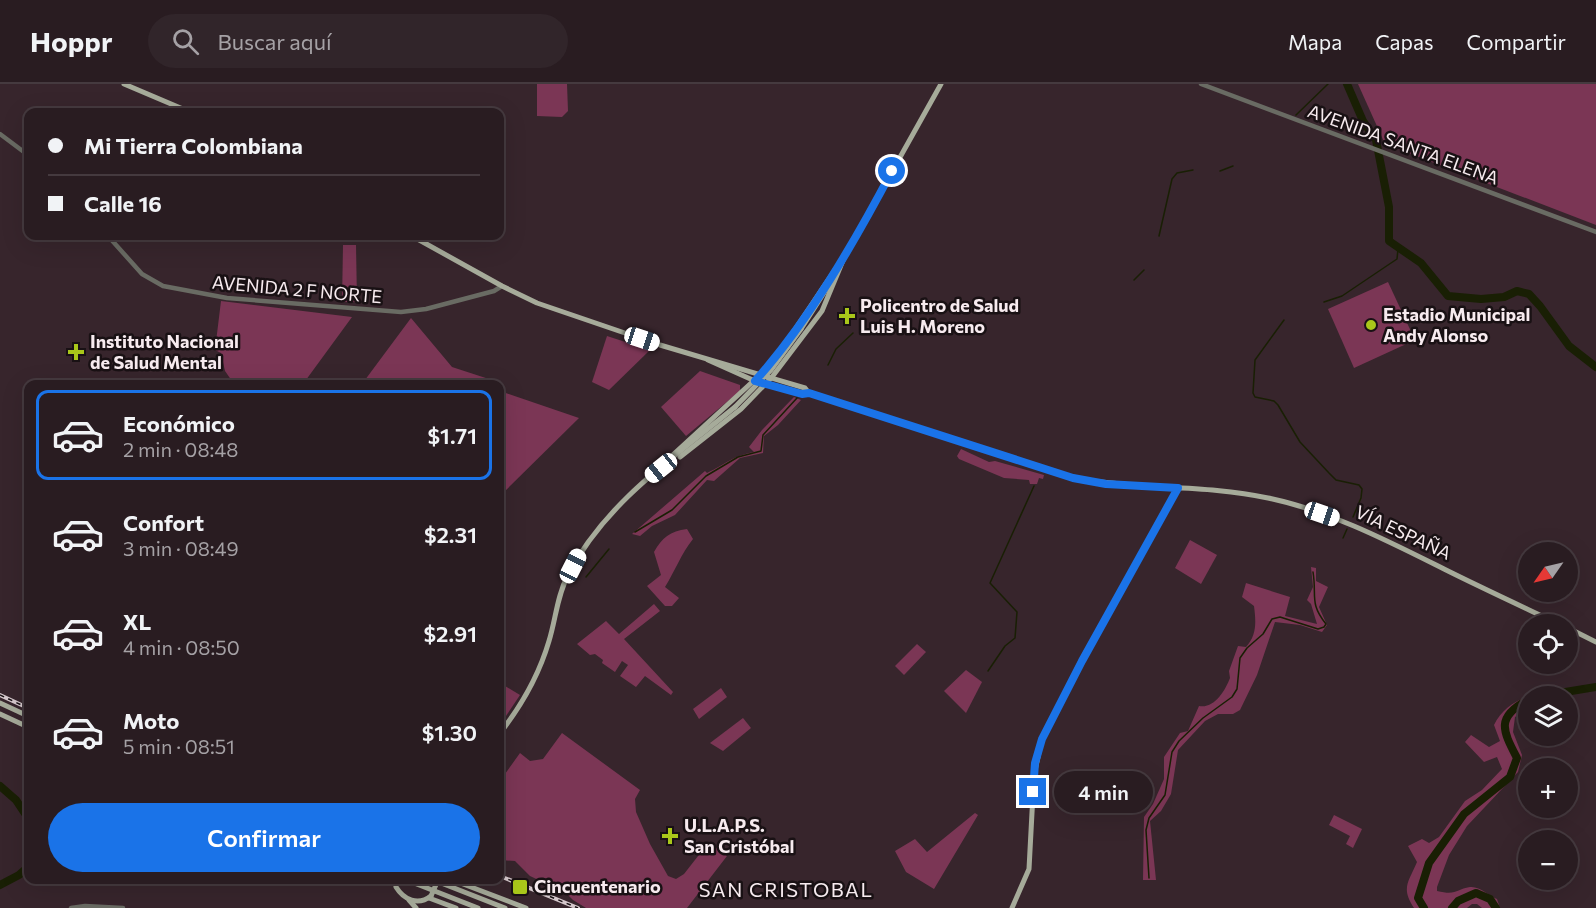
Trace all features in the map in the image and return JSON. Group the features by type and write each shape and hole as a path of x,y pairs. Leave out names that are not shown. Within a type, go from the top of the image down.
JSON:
{"main road":[{"path":"124,84 181,108"},
{"path":"504,727 522,702 538,672 549,640 557,602 579,555 604,520 661,468 735,407 771,370 822,298 910,140 918,132 941,84"},
{"path":"419,240 537,303 708,360"},
{"path":"661,468 673,463 741,409 766,384 827,302 844,258"},
{"path":"661,468 668,457 755,381 788,340 844,258"},
{"name":"VÍA ESPAÑA","path":"708,360 772,377 805,388 809,393"},
{"name":"VÍA ESPAÑA","path":"708,360 755,381 802,394 809,393 1073,478 1106,484 1251,494 1290,503 1327,515 1381,538 1538,614"},
{"path":"782,365 782,374 791,384"},
{"path":"1011,908 1029,869 1035,763 1042,739 1087,651 1178,488"},
{"path":"1578,633 1596,642"},
{"path":"0,703 24,714"},
{"path":"0,714 24,725"},
{"path":"396,884 416,908"},
{"path":"417,884 478,908"},
{"path":"436,884 429,898 429,907 438,902"},
{"path":"444,884 505,908"},
{"path":"464,884 526,908"},
{"path":"467,884 472,887"},
{"path":"409,900 429,898 456,908"}],"street":[{"name":"AVENIDA SANTA ELENA","path":"1201,84 1596,232"},
{"path":"0,134 24,152"},
{"name":"AVENIDA 2 F NORTE","path":"112,240 142,274 154,282 183,291 227,298 401,312 426,309 486,293 502,286"},
{"path":"71,908 85,906 123,908"}],"shaded area":[{"path":"537,84 567,84 568,111 562,117 537,116"},
{"path":"1358,84 1596,84 1596,225 1385,144"},
{"path":"343,245 356,245 357,302 342,302"},
{"name":"Estadio Municipal Andy Alonso","path":"1388,282 1415,340 1354,368 1328,309"},
{"path":"221,301 352,317 306,380 231,380 225,371 221,353 215,350"},
{"path":"411,318 452,367 492,380 365,380"},
{"path":"607,336 650,350 609,390 592,382"},
{"path":"700,371 740,385 740,391 686,436 661,407"},
{"path":"504,392 579,418 504,492"},
{"path":"794,397 801,400 778,425 764,436 763,453 740,458 714,481 707,480 675,515 652,526 640,536 632,534 705,471 707,473 734,458 754,452 749,447"},
{"path":"961,449 989,462 995,461 1044,475 1043,479 1039,478 1037,484 1030,484 1029,480 1004,478 959,459 957,456"},
{"path":"687,529 693,539 665,587 679,598 672,606 665,606 647,586 661,575 654,552 667,536"},
{"path":"1190,540 1217,555 1201,584 1175,568"},
{"path":"1311,567 1316,568 1316,581 1328,587 1319,607 1327,625 1322,632 1300,625 1275,622 1257,675 1240,710 1233,714 1218,714 1205,721 1178,750 1171,794 1161,811 1150,821 1156,880 1143,880 1144,817 1153,804 1164,779 1164,757 1180,733 1188,731 1199,706 1209,705 1222,693 1230,678 1229,671 1238,646 1246,647 1254,633 1254,606 1242,597 1246,583 1290,597 1285,616 1317,624 1311,604 1307,600 1313,587"},
{"path":"654,604 660,611 624,639 673,692 671,695 645,676 636,687 620,676 628,665 622,661 615,672 602,663 603,660 595,654 590,655 577,644 606,621 619,634"},
{"path":"917,644 926,652 904,675 895,666"},
{"path":"966,670 982,682 966,713 944,691"},
{"path":"504,685 520,695 504,719"},
{"path":"721,688 727,697 699,719 693,709"},
{"path":"1518,701 1518,715 1515,717 1513,732 1522,755 1521,758 1518,758 1518,772 1467,826 1449,855 1437,887 1437,891 1449,893 1470,887 1477,888 1497,899 1500,908 1482,908 1477,904 1472,904 1467,908 1414,908 1408,895 1407,885 1417,862 1408,846 1422,839 1429,843 1439,837 1465,801 1482,790 1502,769 1497,757 1484,762 1465,742 1471,735 1489,747 1500,741 1494,725 1499,716"},
{"path":"743,718 751,728 723,751 710,743"},
{"path":"562,733 640,790 635,799 636,812 668,876 676,879 684,874 709,842 727,856 687,908 586,908 566,893 530,876 515,861 504,860 504,775 520,753 530,761 543,759"},
{"path":"975,813 978,815 934,889 906,872 895,851 915,839 927,852"},
{"path":"1334,815 1362,829 1353,848 1346,844 1350,836 1329,825"}],"waterway":[{"path":"1296,115 1328,84"},
{"path":"1347,84 1363,121 1376,140 1389,207 1389,241 1421,263 1448,296 1481,299 1504,297 1517,291 1529,294 1569,346 1596,367"},
{"path":"1220,171 1233,166"},
{"path":"1159,236 1172,179 1177,173 1193,170"},
{"path":"1324,302 1342,296 1397,259 1398,249"},
{"path":"1134,280 1144,270"},
{"path":"876,312 893,302 908,303"},
{"path":"918,307 939,311 984,304"},
{"path":"1284,320 1255,360 1253,393 1255,397 1274,401 1278,405 1300,442 1336,480 1359,485 1362,489 1361,498 1353,517"},
{"path":"828,365 836,349 853,333"},
{"path":"635,532 672,510 706,476 738,457 761,451 763,435 797,398"},
{"path":"988,671 1005,646 1015,638 1017,612 990,583 1034,486"},
{"path":"1343,538 1347,529"},
{"path":"586,577 609,549"},
{"path":"1149,878 1146,830 1149,818 1165,795 1172,752 1179,741 1203,718 1232,697 1237,689 1240,658 1247,648 1263,634 1272,619 1280,617 1318,629 1324,627 1326,624 1315,605 1313,572"},
{"path":"1578,690 1596,687"},
{"path":"1424,908 1418,898 1429,863 1464,814 1510,777 1517,758 1508,740 1505,725 1510,712 1518,705"},
{"path":"0,786 16,800 24,812"},
{"path":"0,885 24,871"},
{"path":"1452,908 1458,901 1476,893 1490,899 1496,908"}],"railway":[{"path":"0,695 24,706"},
{"path":"504,878 578,908"}],"place":[{"name":"Policentro de Salud Luis H. Moreno","path":"847,316"},
{"name":"Estadio Municipal Andy Alonso","path":"1371,325"},
{"name":"Instituto Nacional de Salud Mental","path":"76,352"},
{"name":"U.L.A.P.S. San Cristóbal","path":"670,836"},
{"name":"Cincuentenario","path":"520,887"}],"district":[{"name":"SAN CRISTOBAL","path":"786,890"}],"route":[{"path":"892,171 844,258 788,340 755,381 802,394 809,393 1073,478 1106,484 1178,488 1082,661 1042,739 1035,763 1033,792"}]}
